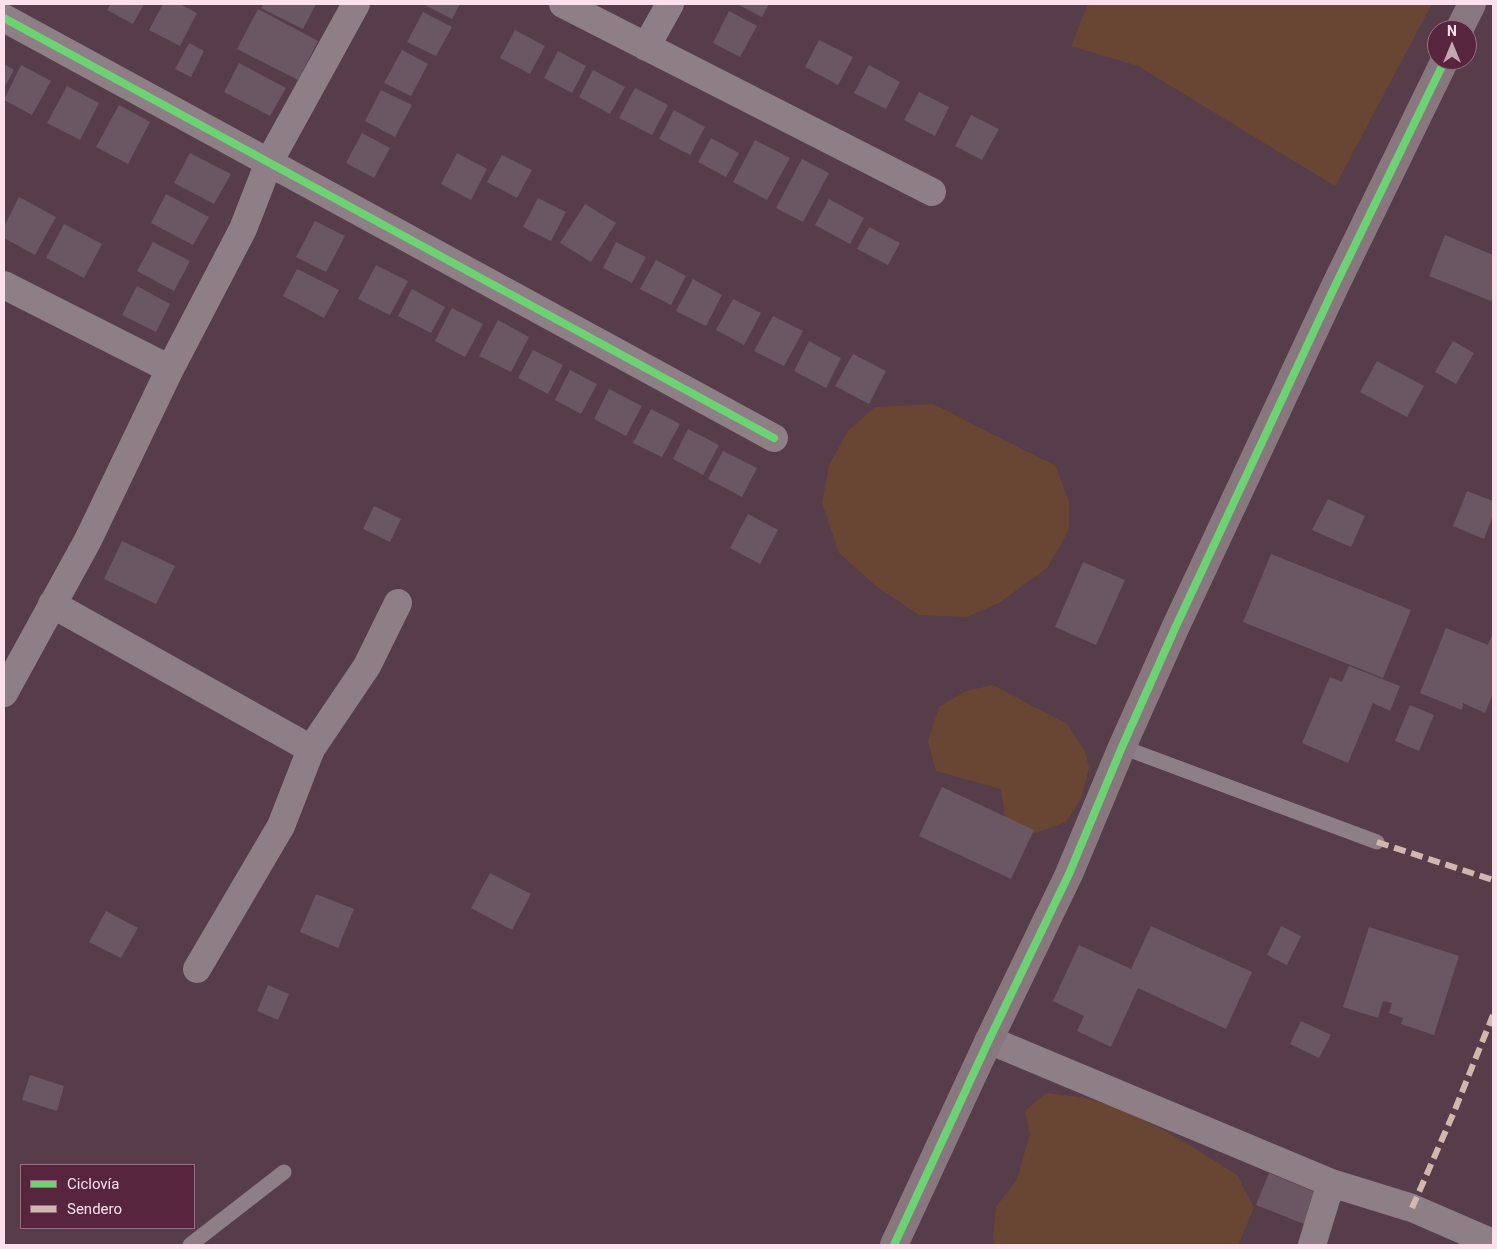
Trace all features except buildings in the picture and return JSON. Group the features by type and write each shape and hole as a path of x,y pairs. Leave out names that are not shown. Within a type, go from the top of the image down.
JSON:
{"street":[{"path":"4,693 88,540 170,369 243,230 269,162 356,4"},
{"path":"563,4 932,192"},
{"path":"646,46 670,4"},
{"path":"1464,20 1472,4"},
{"path":"4,18 774,438"},
{"path":"894,1245 988,1040 1069,874 1122,747 1176,626 1330,295 1440,70"},
{"path":"4,285 170,369"},
{"path":"197,969 281,826 311,749 366,666 398,603"},
{"path":"52,604 311,749"},
{"path":"988,1040 1331,1183 1412,1208 1493,1242"},
{"path":"1312,1245 1331,1183"}],"lane":[{"path":"1122,747 1377,842"},
{"path":"190,1245 284,1172"}],"shaded area":[{"path":"1088,4 1432,4 1335,186 1138,66 1071,46"},
{"path":"933,404 1055,465 1069,501 1069,530 1047,568 999,603 967,617 919,615 876,586 839,553 822,503 829,465 848,431 875,407"},
{"path":"993,685 1067,724 1085,751 1089,768 1081,799 1066,822 1028,836 1005,817 1001,789 936,771 928,741 939,707 966,691"},
{"path":"1046,1093 1081,1097 1118,1108 1167,1132 1237,1175 1254,1208 1238,1245 995,1245 993,1238 996,1207 1017,1179 1030,1134 1025,1111"}],"marked path":[{"path":"1377,842 1493,880"},
{"path":"1412,1208 1454,1112 1493,1015"}],"cycle path":[{"path":"4,18 774,438"},
{"path":"894,1245 989,1040 1069,874 1122,747 1176,626 1335,286 1440,70"}]}
